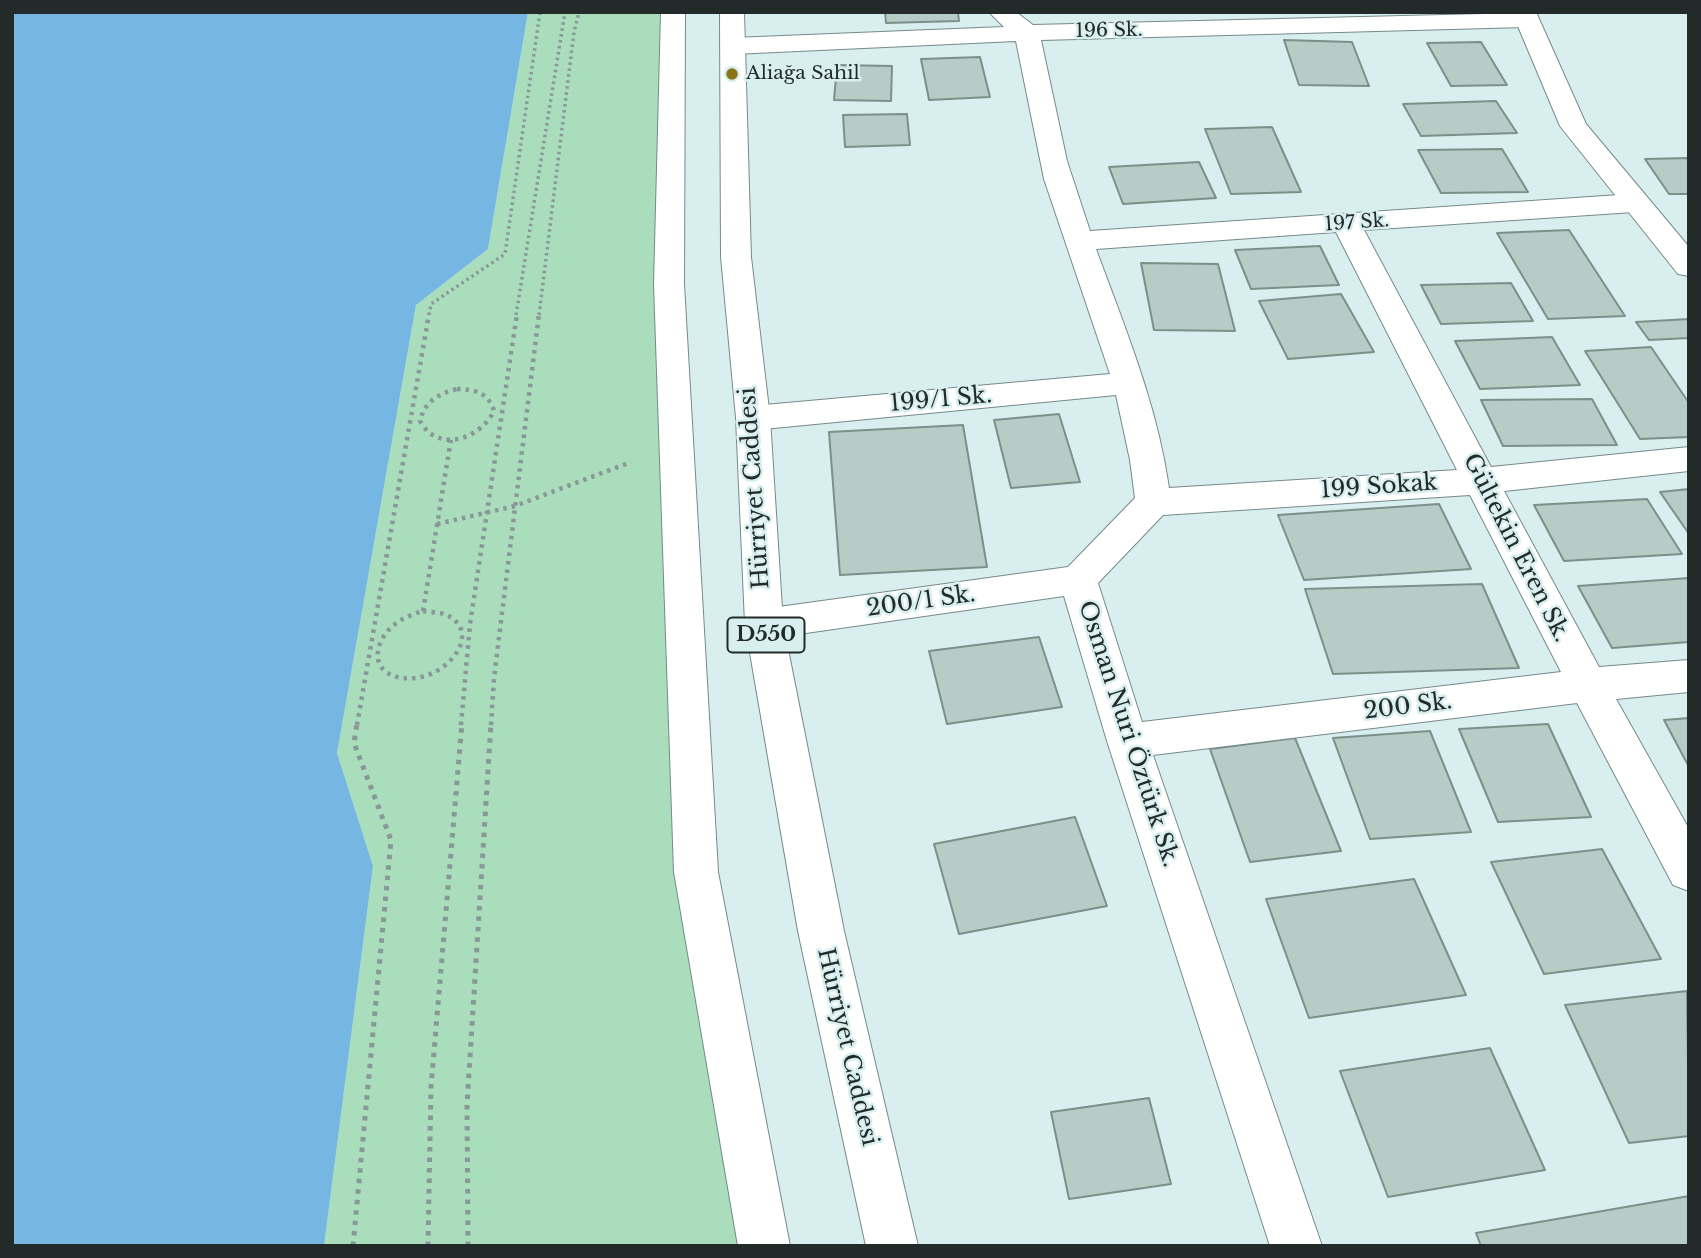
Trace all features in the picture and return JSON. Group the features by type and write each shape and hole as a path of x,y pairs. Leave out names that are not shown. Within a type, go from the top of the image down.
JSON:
{"main road":[{"path":"673,12 670,284 696,872 764,1246"},
{"path":"1525,16 1573,125 1634,203 1689,267"},
{"name":"196 Sk.","path":"733,29 1014,22 1525,16"},
{"path":"1014,22 1057,178 1129,383 1150,463 1153,502"},
{"name":"Hürriyet Caddesi","path":"733,29 736,257 752,418 764,624 821,930 892,1246"},
{"name":"197 Sk.","path":"1080,242 1634,203"},
{"name":"Gültekin Eren Sk.","path":"1346,224 1586,685 1689,872"},
{"name":"199/1 Sk.","path":"752,418 1129,383"},
{"name":"199 Sokak","path":"1153,502 1482,481 1689,459"},
{"name":"Osman Nuri Öztürk Sk.","path":"1153,502 1078,580 1296,1246"},
{"name":"200/1 Sk.","path":"764,624 1078,580"},
{"name":"200 Sk.","path":"1129,741 1586,685 1689,676"}],"path":[{"path":"353,1246 391,840 354,743 373,652 430,304 505,254 540,12"},
{"path":"428,1246 431,1087 466,643 565,12"},
{"path":"468,1246 468,1077 494,678 574,32 579,12"},
{"path":"420,421 421,412 435,397 457,389 469,389 488,396 494,411"},
{"path":"411,419 420,421 430,434 451,439 475,434 485,427 494,411"},
{"path":"494,411 502,411"},
{"path":"424,611 451,439"},
{"path":"437,524 515,506 631,462"},
{"path":"373,652 379,640 396,621 424,611 449,615 458,622 466,643"},
{"path":"373,652 385,671 395,677 409,679 437,673 449,665 466,643"}],"green space":[{"path":"528,12 673,12 696,872 764,1246 324,1246 373,866 337,753 416,305 488,249"}],"water":[{"path":"12,12 528,12 488,249 416,305 337,753 373,866 324,1246 12,1246"}],"building":[{"path":"885,12 958,12 959,21 886,23"},
{"path":"1284,40 1352,42 1369,86 1299,85"},
{"path":"1481,42 1507,85 1451,86 1427,43"},
{"path":"980,57 990,97 929,100 921,59"},
{"path":"837,65 892,66 891,101 834,100"},
{"path":"1496,101 1517,133 1421,136 1403,104"},
{"path":"907,114 910,145 845,147 843,115"},
{"path":"1272,127 1301,192 1231,194 1205,129"},
{"path":"1502,149 1528,192 1441,193 1418,150"},
{"path":"1689,158 1689,194 1669,194 1645,159"},
{"path":"1199,162 1216,198 1123,204 1109,167"},
{"path":"1569,230 1625,316 1548,319 1497,233"},
{"path":"1320,246 1339,285 1251,289 1235,250"},
{"path":"1141,263 1218,264 1235,331 1154,330"},
{"path":"1511,283 1533,321 1441,324 1421,285"},
{"path":"1341,294 1374,352 1288,359 1259,301"},
{"path":"1689,319 1689,338 1649,340 1636,322"},
{"path":"1552,337 1580,385 1480,389 1455,341"},
{"path":"1651,347 1689,403 1689,437 1640,439 1585,351"},
{"path":"1592,399 1617,445 1503,446 1481,400"},
{"path":"1059,414 1080,482 1011,488 994,420"},
{"path":"963,425 987,567 840,575 829,432"},
{"path":"1689,489 1689,534 1660,492"},
{"path":"1647,499 1682,554 1564,561 1534,505"},
{"path":"1439,504 1471,569 1304,580 1278,515"},
{"path":"1689,578 1689,642 1612,648 1578,586"},
{"path":"1482,584 1519,668 1333,674 1305,589"},
{"path":"1039,637 1062,707 947,724 929,651"},
{"path":"1689,718 1689,767 1664,720"},
{"path":"1548,724 1591,817 1498,822 1459,729"},
{"path":"1430,731 1471,832 1370,839 1333,738"},
{"path":"1295,738 1341,851 1250,862 1210,749"},
{"path":"1075,817 1107,906 959,934 934,844"},
{"path":"1602,849 1661,959 1544,974 1491,862"},
{"path":"1414,879 1466,995 1309,1018 1266,899"},
{"path":"1687,991 1689,1136 1629,1143 1565,1005"},
{"path":"1490,1048 1545,1170 1388,1197 1340,1071"},
{"path":"1149,1098 1171,1184 1069,1199 1051,1112"},
{"path":"1689,1196 1689,1246 1481,1246 1476,1233"}],"place":[{"name":"Aliağa Sahil","path":"732,74"}]}
